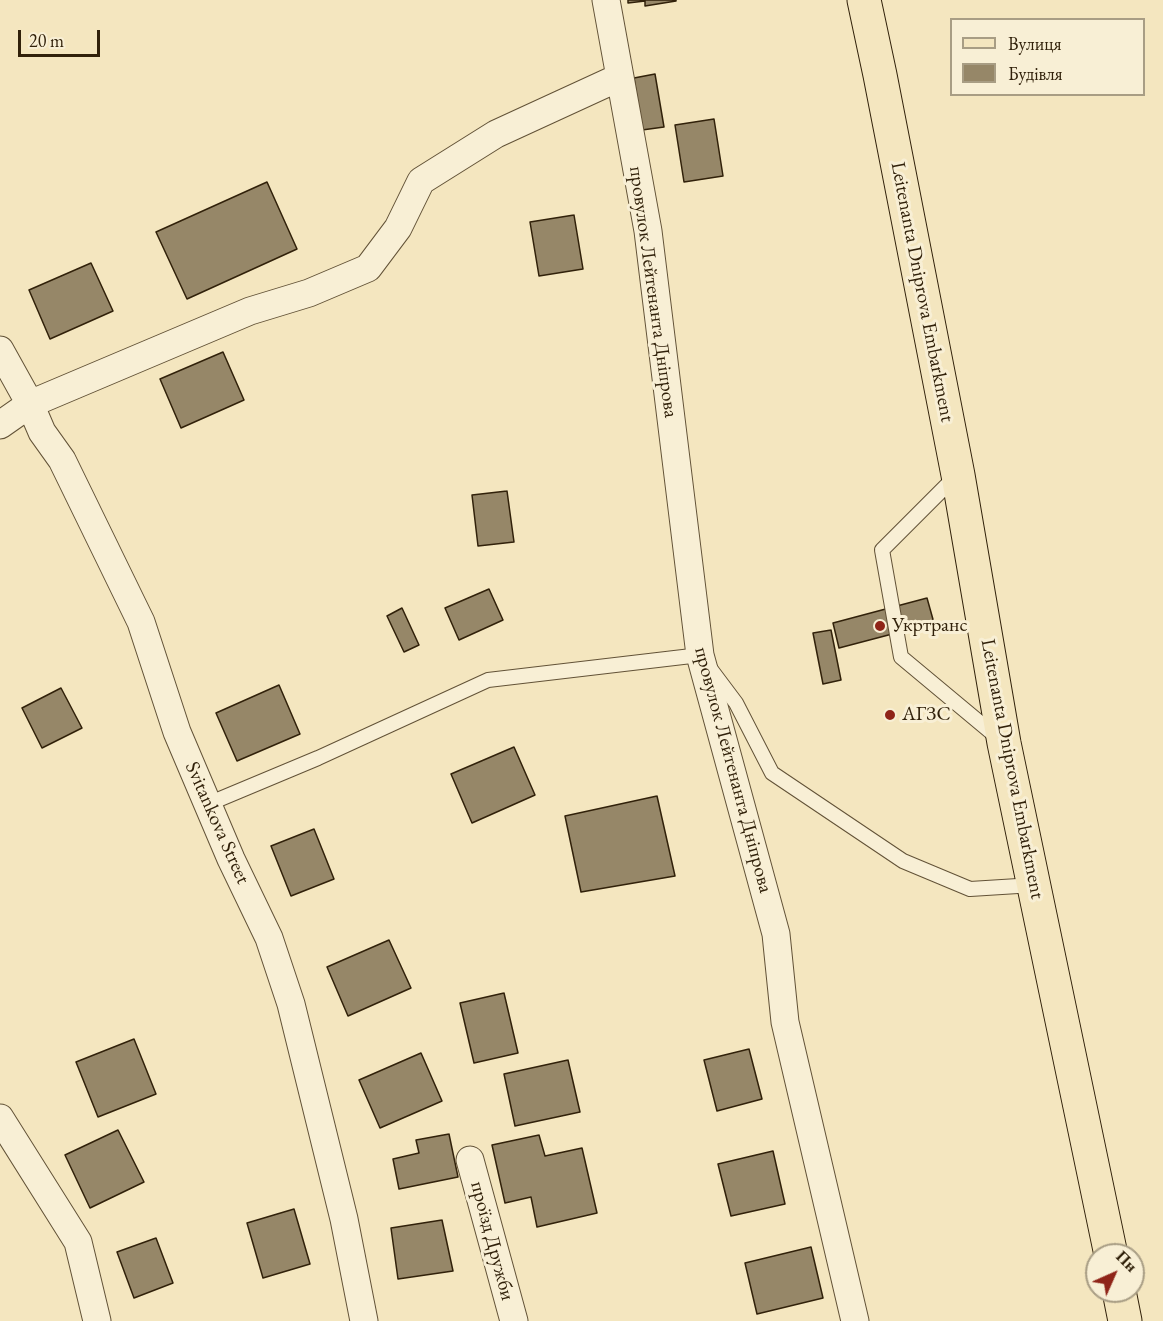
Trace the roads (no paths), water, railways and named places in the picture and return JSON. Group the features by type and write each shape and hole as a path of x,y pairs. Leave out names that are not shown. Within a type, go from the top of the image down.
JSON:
{"main road":[{"name":"Leitenanta Dniprova Embarkment","path":"864,0 958,475 1004,743 1109,1243"},
{"path":"1121,1303 1125,1321"}],"street":[{"name":"провулок Лейтенанта Дніпрова","path":"606,0 648,231 700,655 776,934 785,1023 855,1321"},
{"path":"0,425 30,404 250,311 309,293 368,268 398,228 420,181 496,134 620,77"},
{"name":"Svitankova Street","path":"0,350 30,404 42,432 62,460 141,622 177,732 231,859 269,938 291,1004 344,1219 364,1321"},
{"path":"0,1118 78,1242 97,1321"},
{"name":"проїзд Дружби","path":"470,1160 514,1321"}],"lane":[{"path":"958,475 882,550 901,657 1004,743"},
{"path":"208,804 318,758 488,680 700,655 736,703 772,772 903,861 970,889 1034,885"}],"place":[{"name":"Укртранс","path":"880,626"},
{"name":"АГЗС","path":"890,715"}]}
